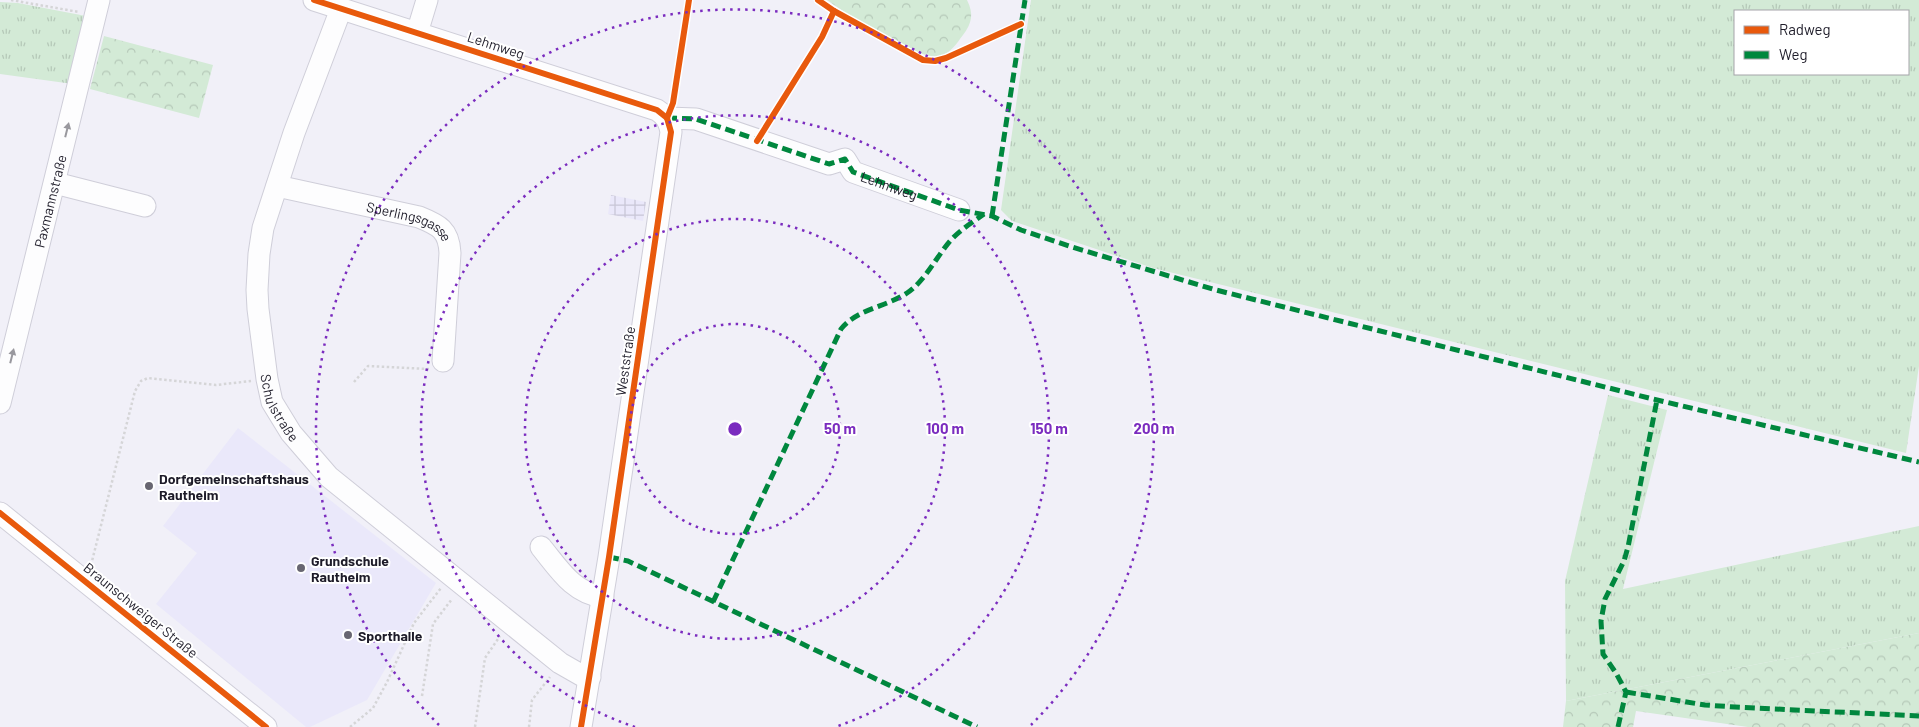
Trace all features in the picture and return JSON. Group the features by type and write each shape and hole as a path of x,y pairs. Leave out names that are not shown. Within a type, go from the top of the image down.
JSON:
{"street":[{"name":"Lehmweg","path":"314,0 657,110 667,118 696,119 829,164 845,159 853,172 959,210"},
{"path":"417,33 427,0"},
{"name":"Paxmannstraße","path":"0,403 97,7"},
{"name":"Schulstraße","path":"341,9 297,124 263,228 257,274 258,309 267,379 272,402 291,433 317,465 364,506 560,663 581,675 590,677"},
{"name":"Weststraße","path":"581,727 603,596 671,132 667,118"},
{"path":"54,183 145,206"},
{"name":"Sperlingsgasse","path":"276,186 419,217 439,226 446,233 450,253 443,361"},
{"name":"Braunschweiger Straße","path":"0,513 266,727"},
{"path":"541,547 568,580 580,590 590,595 603,596"}],"path":[{"path":"11,0 97,7"},
{"path":"354,382 368,366 435,370 443,361"},
{"path":"81,577 88,573 93,560 135,391 141,381 148,378 216,385 267,379"},
{"path":"422,696 433,624 456,581"},
{"path":"350,727 372,708 387,682 414,623 456,581"},
{"path":"475,727 485,658 510,623"},
{"path":"528,727 532,700 560,663"}],"shaded area":[{"path":"611,195 646,202 643,221 608,214"},
{"name":"Grundschule Rautheim","path":"238,428 436,583 367,700 310,727 306,727 156,604 197,553 163,526"}],"green space":[{"path":"827,0 967,0 971,10 971,18 966,31 950,51 940,56 929,56 882,35"},
{"path":"1031,0 1919,0 1919,366 1906,453 1153,268 1012,221 1001,210"},
{"path":"0,2 18,3 86,16 73,84 0,74"},
{"path":"104,36 213,65 199,118 90,89"},
{"path":"1608,395 1667,410 1623,589 1919,526 1919,633 1566,701 1565,581"},
{"path":"1919,633 1919,727 1748,727 1636,711 1633,727 1563,727 1566,701"}],"marked path":[{"path":"992,216 1025,0"},
{"path":"667,118 696,119 829,164 845,159 853,172 959,210 992,216 1021,230 1072,247 1216,290 1657,400 1919,462"},
{"path":"713,602 841,329 855,317 899,298 914,288 951,240 962,229 984,214"},
{"path":"1618,727 1626,692 1603,654 1601,621 1605,599 1624,561 1628,547 1657,400"},
{"path":"609,557 628,561 977,727"},
{"path":"1626,692 1705,705 1919,716"}],"cycle path":[{"path":"314,0 657,110 667,118"},
{"path":"581,727 609,557 671,132 667,118 673,103 689,0"},
{"path":"818,0 834,11 923,60 935,61 946,58 1021,24"},
{"path":"757,141 822,37 834,11"},
{"path":"0,513 266,727"}],"place":[{"name":"Dorfgemeinschaftshaus Rautheim","path":"149,486"},
{"name":"Grundschule Rautheim","path":"301,568"},
{"name":"Sporthalle","path":"348,635"}]}
